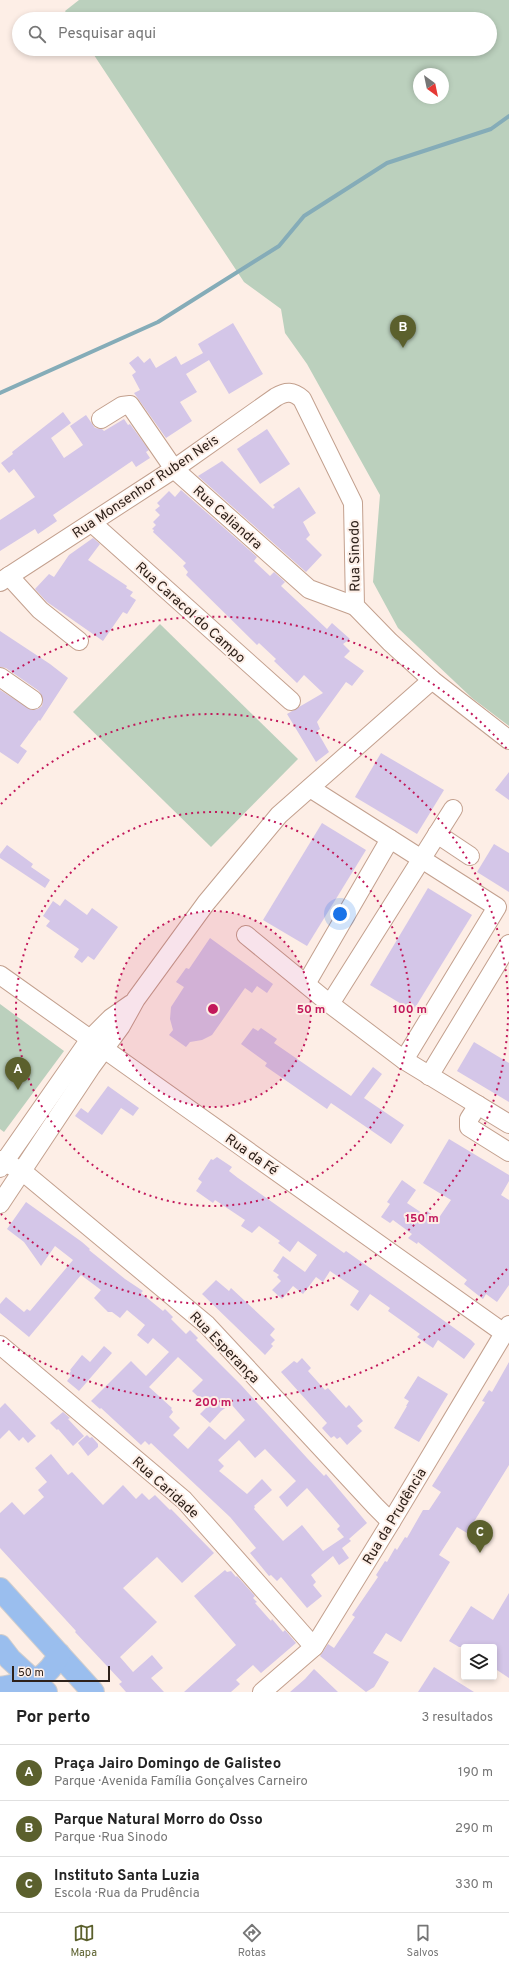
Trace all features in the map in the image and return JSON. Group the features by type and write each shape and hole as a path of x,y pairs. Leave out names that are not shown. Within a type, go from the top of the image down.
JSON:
{"main road":[{"path":"0,1589 9,1608 59,1654 93,1692"},
{"path":"0,1646 10,1659 40,1687"},
{"path":"40,1687 59,1654"},
{"path":"0,1688 40,1687"}],"street":[{"name":"Rua Monsenhor Ruben Neis","path":"4,579 174,469 276,397 283,393 291,392"},
{"name":"Rua Sinodo","path":"291,392 297,394 302,399 353,503 355,606 390,642 432,680 509,740"},
{"name":"Rua Caliandra","path":"101,419 122,406 130,405 174,469 310,589 355,606"},
{"name":"Rua Caracol do Campo","path":"92,523 291,701"},
{"path":"4,579 79,641"},
{"path":"0,676 33,700"},
{"path":"0,1204 121,1026 133,1002 206,904 279,815 432,680"},
{"path":"310,788 390,840 503,910 404,1060"},
{"path":"330,1004 453,809"},
{"path":"437,834 470,856"},
{"path":"306,984 390,840"},
{"path":"246,935 330,1004 404,1060 509,1124"},
{"path":"429,1076 509,944"},
{"name":"Rua da Fé","path":"0,976 507,1329"},
{"path":"1,1163 90,1039 111,1018 133,1002"},
{"path":"478,1104 469,1119 469,1127 509,1152"},
{"name":"Rua Esperança","path":"1,1163 22,1171 207,1325 375,1506 392,1522"},
{"name":"Rua da Prudência","path":"262,1692 314,1647 392,1522 507,1329"},
{"name":"Rua Caridade","path":"0,1345 184,1500 314,1647"}],"green space":[{"path":"79,0 509,0 509,726 472,698 398,628 373,582 380,495 307,364 285,333 281,309 244,282 95,56 497,56 497,12 65,11"},
{"path":"160,624 298,759 211,847 73,712"},
{"path":"0,1004 64,1051 4,1132 0,1129"}],"building":[{"path":"233,323 263,374 229,394 209,360 186,374 197,392 180,402 192,421 166,438 134,393 140,390 132,375 136,372 129,363 138,356 144,363 150,358 156,368 176,356 181,365 203,353 198,344"},
{"path":"63,412 71,423 51,438 64,458 83,445 70,426 86,415 95,428 102,429 104,431 124,419 128,425 130,424 149,450 146,452 150,458 136,467 132,461 53,515 57,521 38,534 35,529 0,551 0,520 35,497 14,469 9,473 1,463 13,454 12,452"},
{"path":"267,429 290,464 260,484 237,449"},
{"path":"222,461 273,509 275,507 273,505 299,487 316,513 303,522 310,535 306,539 322,555 306,572 198,476"},
{"path":"181,490 257,557 254,561 270,576 274,572 285,582 281,586 327,629 332,623 350,639 343,644 350,651 344,657 364,671 352,686 346,682 317,722 320,729 317,731 329,752 316,762 287,714 323,693 304,675 297,683 274,661 276,659 259,643 257,645 186,575 188,572 183,566 186,563 153,532 154,530 152,529 156,525 153,522 160,515 155,510 160,506 157,503 169,491 175,497"},
{"path":"93,538 100,544 88,560 127,586 126,588 133,592 130,596 136,600 127,614 123,612 103,641 47,602 35,589 49,574 54,577 69,555"},
{"path":"0,631 50,664 68,678 40,721 39,720 20,746 27,751 18,764 0,752 0,690 32,710 38,709 42,706 43,700 39,691 6,668 0,667"},
{"path":"381,753 444,790 417,834 355,797"},
{"path":"509,772 509,800 495,790"},
{"path":"322,823 366,850 307,946 263,920"},
{"path":"494,844 509,853 509,892 477,872"},
{"path":"7,845 33,864 31,867 50,880 45,888 0,858 0,854"},
{"path":"428,888 472,915 413,1011 370,985"},
{"path":"65,899 87,915 92,908 118,927 94,960 88,956 82,963 74,957 79,949 46,926 50,921 43,916 53,901 60,906"},
{"path":"210,938 273,984 267,993 257,986 252,993 245,988 212,1035 202,1040 190,1042 186,1047 169,1035 173,1030 170,1019 171,1007 184,987 176,982 186,968 189,969"},
{"path":"253,1028 258,1031 261,1028 277,1039 274,1043 351,1096 373,1067 382,1074 364,1098 404,1125 391,1144 331,1103 327,1109 265,1066 267,1063 241,1044"},
{"path":"474,1042 509,1063 509,1102 457,1071"},
{"path":"108,1086 139,1108 133,1116 121,1108 102,1135 75,1116 81,1108 88,1113"},
{"path":"449,1139 509,1175 509,1181 501,1195 509,1200 509,1285 497,1302 486,1294 483,1299 464,1284 467,1280 418,1242 417,1244 408,1238 412,1234 393,1220 390,1223 381,1217 390,1204 387,1202 402,1180 416,1190 407,1203 425,1215 427,1211 438,1219 451,1200 423,1183"},
{"path":"217,1157 232,1167 229,1171 238,1178 344,1253 346,1251 471,1340 475,1344 464,1359 438,1340 433,1348 417,1337 420,1334 388,1311 390,1308 370,1294 358,1311 350,1305 359,1291 330,1271 323,1282 316,1277 303,1294 293,1286 282,1299 272,1290 281,1281 277,1277 279,1275 273,1271 283,1256 305,1272 317,1255 298,1241 290,1252 278,1243 280,1241 259,1226 252,1233 241,1226 245,1220 215,1200 213,1203 196,1191 202,1182 198,1179 211,1159 213,1160"},
{"path":"26,1202 82,1242 90,1249 89,1250 125,1279 143,1291 141,1293 163,1311 165,1309 173,1317 171,1319 186,1334 190,1330 198,1338 196,1340 241,1385 324,1476 326,1474 367,1523 349,1539 351,1541 342,1548 349,1558 339,1565 333,1556 311,1575 316,1582 313,1585 322,1596 307,1608 281,1577 277,1581 271,1575 269,1576 250,1553 256,1548 230,1517 151,1443 149,1445 145,1441 141,1445 101,1408 100,1409 91,1401 131,1361 146,1376 169,1352 153,1338 148,1344 137,1335 145,1325 127,1310 120,1318 112,1312 108,1312 94,1298 101,1290 81,1275 29,1337 0,1313 0,1304 6,1297 24,1312 27,1309 30,1311 73,1260 55,1246 41,1266 24,1242 7,1229","holes":["178,1357 203,1380 192,1391 208,1406 200,1414 210,1423 221,1411 231,1404 245,1420 225,1440 209,1426 188,1449 173,1435 180,1428 169,1417 173,1412 171,1409 172,1408 149,1387","239,1440 255,1458 265,1449 296,1481 279,1497 287,1507 307,1488 340,1526 337,1529 344,1537 323,1551 302,1525 283,1541 254,1509 254,1506 272,1490 262,1479 247,1494 219,1471 224,1466 218,1460"]},
{"path":"216,1280 229,1291 231,1288 275,1329 270,1335 275,1340 271,1344 273,1346 265,1355 202,1294"},
{"path":"104,1346 112,1353 79,1391 67,1381 71,1376 69,1374 71,1371 70,1370 82,1355 90,1362"},
{"path":"302,1358 311,1368 308,1371 325,1390 328,1388 346,1408 349,1405 363,1421 357,1426 362,1431 347,1445 340,1437 337,1439 334,1436 331,1438 322,1428 327,1423 281,1372 294,1361 297,1363"},
{"path":"509,1362 509,1465 467,1533 457,1527 439,1555 450,1562 401,1642 386,1633 373,1653 389,1662 374,1687 366,1692 320,1656 328,1644 334,1648 355,1617 352,1615 378,1577 376,1575 385,1561 387,1562 395,1548 397,1550 405,1537 407,1538 423,1510 429,1510 441,1492 432,1486 485,1402 482,1401 489,1390 492,1392"},
{"path":"418,1376 448,1394 419,1442 394,1428 409,1401 404,1398"},
{"path":"5,1403 36,1436 28,1443 23,1437 19,1441 9,1430 0,1439 0,1408"},
{"path":"63,1412 70,1418 68,1419 84,1436 73,1446 58,1429 57,1430 50,1423"},
{"path":"87,1435 90,1438 92,1437 98,1444 98,1447 88,1456 78,1443"},
{"path":"51,1454 68,1475 72,1472 103,1505 123,1485 136,1499 142,1493 149,1500 155,1495 170,1510 171,1509 214,1553 182,1583 157,1557 123,1588 157,1622 120,1657 133,1672 152,1655 163,1668 151,1678 164,1692 126,1692 119,1684 122,1682 0,1548 0,1513 12,1502 24,1515 44,1497 38,1490 47,1482 35,1468"},
{"path":"225,1570 227,1572 231,1571 236,1577 237,1576 255,1596 253,1598 257,1602 255,1603 271,1621 272,1619 283,1632 285,1630 296,1643 261,1673 253,1665 236,1680 240,1684 231,1692 184,1692 236,1645 194,1596"},
{"path":"509,1593 509,1678 497,1670 497,1644 461,1644 461,1647 459,1647 449,1641 471,1606 493,1620"},
{"path":"434,1667 474,1692 418,1692"},
{"path":"314,1669 338,1692 290,1692 305,1679"}],"waterway":[{"path":"0,393 158,322 279,246 304,216 387,163 491,129 509,116"}],"place":[{"name":"Parque Natural Morro do Osso","path":"403,348"},
{"name":"Praça Jairo Domingo de Galisteo","path":"18,1090"},
{"name":"Instituto Santa Luzia","path":"480,1553"}]}
